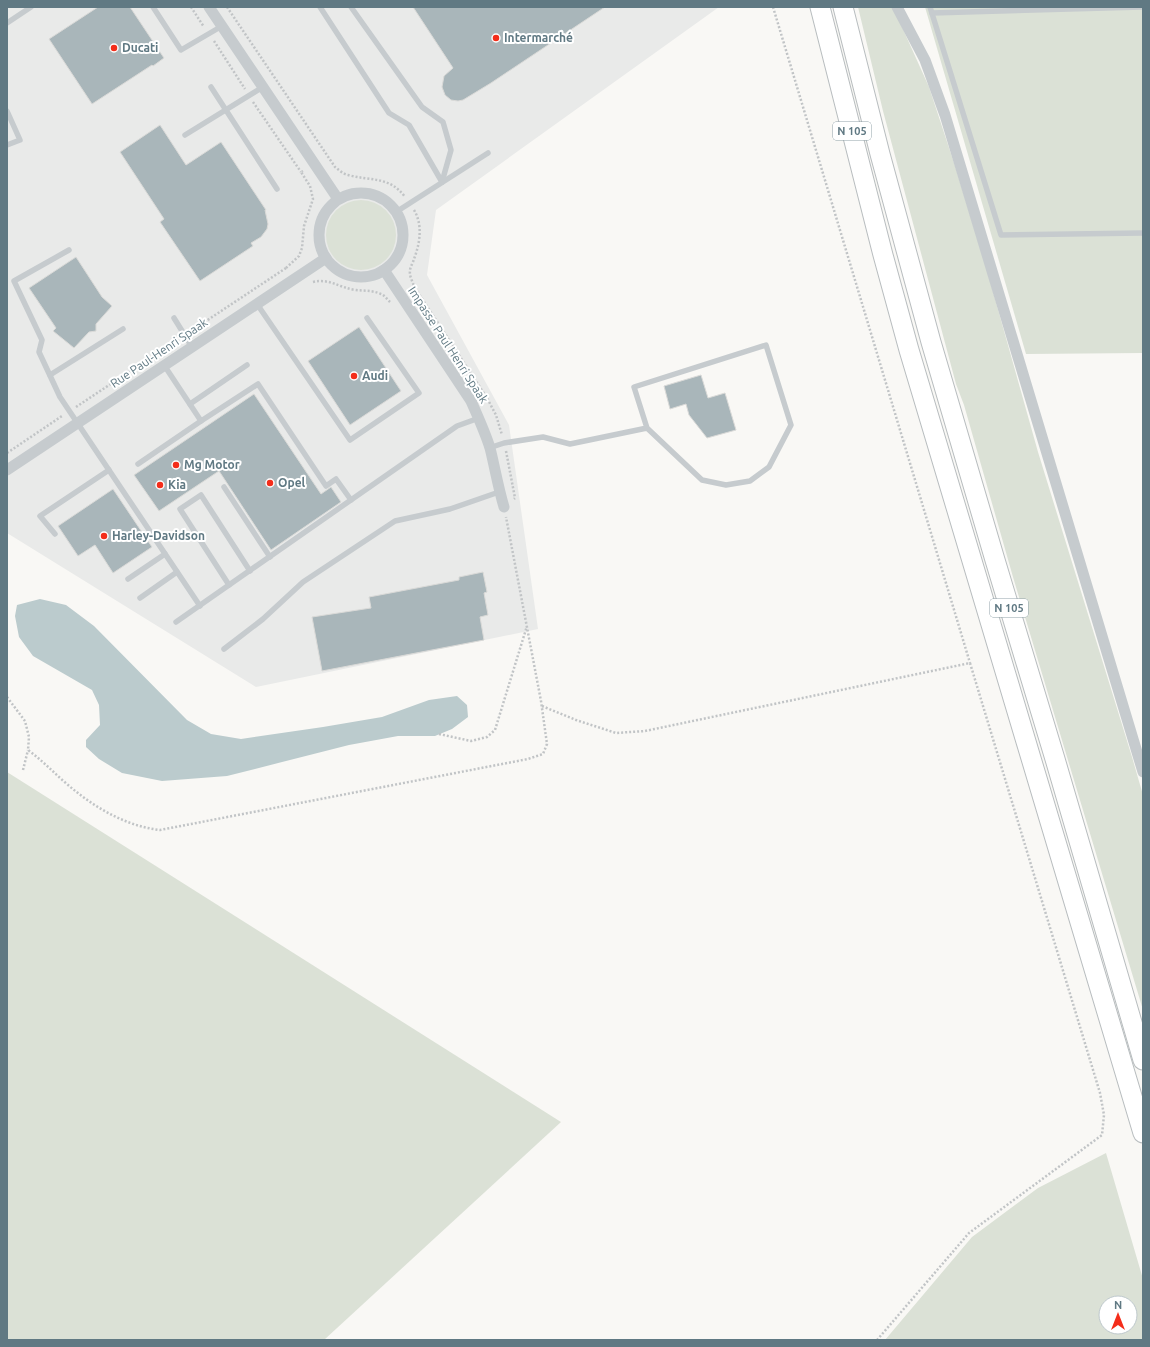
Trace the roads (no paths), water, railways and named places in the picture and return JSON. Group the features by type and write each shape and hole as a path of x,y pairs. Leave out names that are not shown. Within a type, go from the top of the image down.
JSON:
{"highway":[{"name":"N 105","path":"820,7 883,255 909,350 1143,1133"},
{"name":"N 105","path":"844,7 880,154 931,342 1143,1060"}],"street":[{"path":"210,7 338,199"},
{"path":"897,7 925,60 946,115 1143,772"},
{"path":"366,193 380,197 392,206 396,212 400,218 403,232 401,247 395,260 384,270 372,275 359,277 346,274 334,268 326,258 320,246 318,233 321,220 328,208 338,199 351,194 366,193"},
{"name":"Rue Paul-Henri Spaak","path":"7,470 326,258"},
{"name":"Impasse Paul Henri Spaak","path":"384,270 471,402 479,418 489,448 504,507"}],"lane":[{"path":"7,23 31,7"},
{"path":"153,7 181,50 222,26"},
{"path":"320,7 389,113 409,125 442,182"},
{"path":"351,7 422,107 443,122 451,150 442,182"},
{"path":"1142,7 931,10 1001,235 1143,233"},
{"path":"185,135 263,87"},
{"path":"211,88 278,189"},
{"path":"7,111 20,140 7,145"},
{"path":"396,212 488,153"},
{"path":"69,250 14,280 42,340 39,352 60,397 200,606"},
{"path":"257,304 350,440 419,393 367,318"},
{"path":"174,318 192,347"},
{"path":"50,375 123,329"},
{"path":"766,345 792,425 769,467 750,481 726,485 702,480 647,428 634,386 766,345"},
{"path":"164,365 201,421"},
{"path":"190,404 247,365"},
{"path":"138,464 258,384 326,486 336,479 351,500"},
{"path":"176,622 457,426 479,418"},
{"path":"489,448 504,443 543,437 570,444 647,428"},
{"path":"55,534 40,516 109,470"},
{"path":"224,487 270,557"},
{"path":"224,649 263,619 303,582 395,521 450,509 499,492"},
{"path":"229,585 180,509 201,495 250,571"},
{"path":"128,579 165,554"},
{"path":"140,598 177,572"}],"place":[{"name":"Intermarché","path":"496,38"},
{"name":"Ducati","path":"114,48"},
{"name":"Audi","path":"354,376"},
{"name":"Mg Motor","path":"176,465"},
{"name":"Opel","path":"270,483"},
{"name":"Kia","path":"160,485"},
{"name":"Harley-Davidson","path":"104,536"}]}
